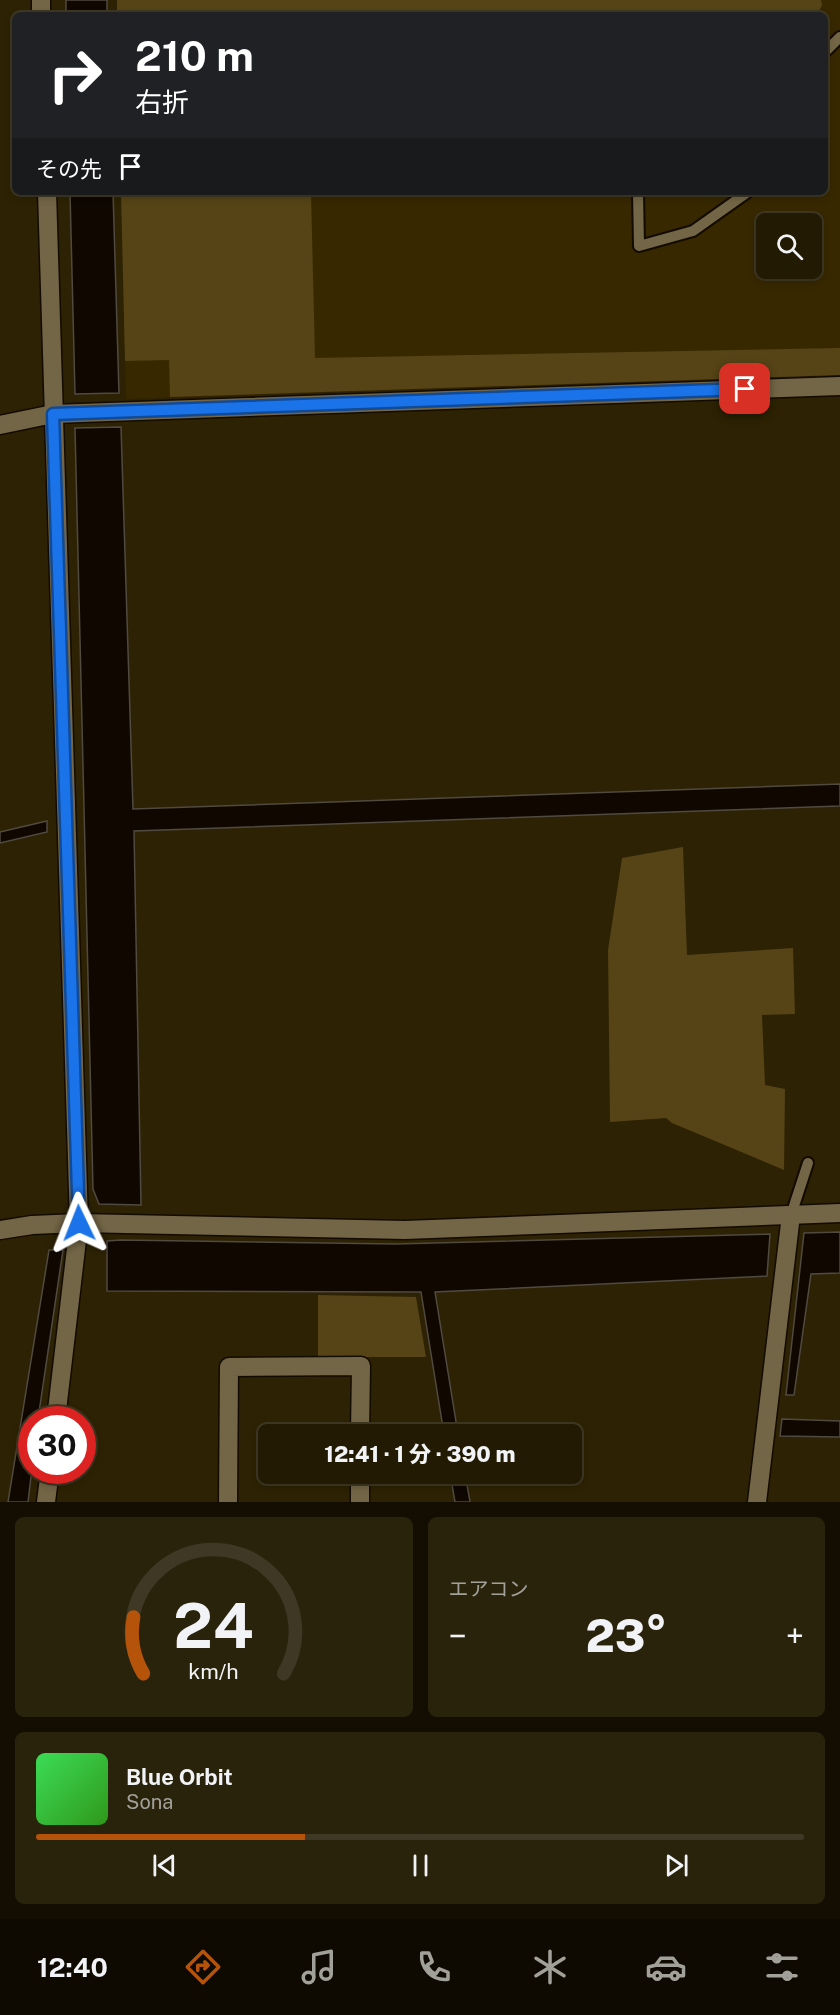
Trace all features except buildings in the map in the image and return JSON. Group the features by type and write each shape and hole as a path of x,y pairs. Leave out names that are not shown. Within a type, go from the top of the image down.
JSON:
{"street":[{"path":"46,195 79,1223 58,1406"},
{"path":"0,425 53,414 840,386"},
{"path":"0,1230 32,1225 79,1223 405,1230 840,1213"},
{"path":"758,1502 791,1215"},
{"path":"228,1502 229,1367 361,1366 360,1424"},
{"path":"46,1502 48,1484"},
{"path":"360,1484 360,1502"}],"lane":[{"path":"828,49 840,37"},
{"path":"638,195 639,246 693,231 744,195"},
{"path":"791,1215 808,1163"}],"shaded area":[{"path":"66,0 107,0 107,12 66,12"},
{"path":"117,0 840,0 840,375 126,399 121,195 828,195 828,12 117,12"},
{"path":"117,0 821,0 822,5 818,12 117,12"},
{"path":"70,195 113,195 119,393 75,394"},
{"path":"121,195 311,195 315,358 840,348 840,375 170,397 169,360 125,361"},
{"path":"121,427 133,809 840,784 840,806 134,831 141,1205 99,1204 93,1189 75,428"},
{"path":"47,821 47,832 0,843 0,832"},
{"path":"683,847 687,955 793,948 795,1014 762,1015 765,1085 785,1089 784,1170 672,1123 666,1118 610,1122 608,950 622,858"},
{"path":"840,1232 840,1273 811,1274 794,1395 786,1395 804,1233"},
{"path":"770,1234 767,1276 435,1292 456,1424 442,1424 421,1292 107,1291 107,1241 396,1244"},
{"path":"49,1250 63,1250 40,1406 24,1406"},
{"path":"318,1295 416,1297 426,1357 318,1357"},
{"path":"782,1419 840,1421 840,1437 780,1436"},
{"path":"18,1441 18,1484 30,1484 28,1502 8,1502"},
{"path":"452,1484 467,1484 470,1502 455,1502"}],"route":[{"path":"79,1223 53,414 745,389"}]}
